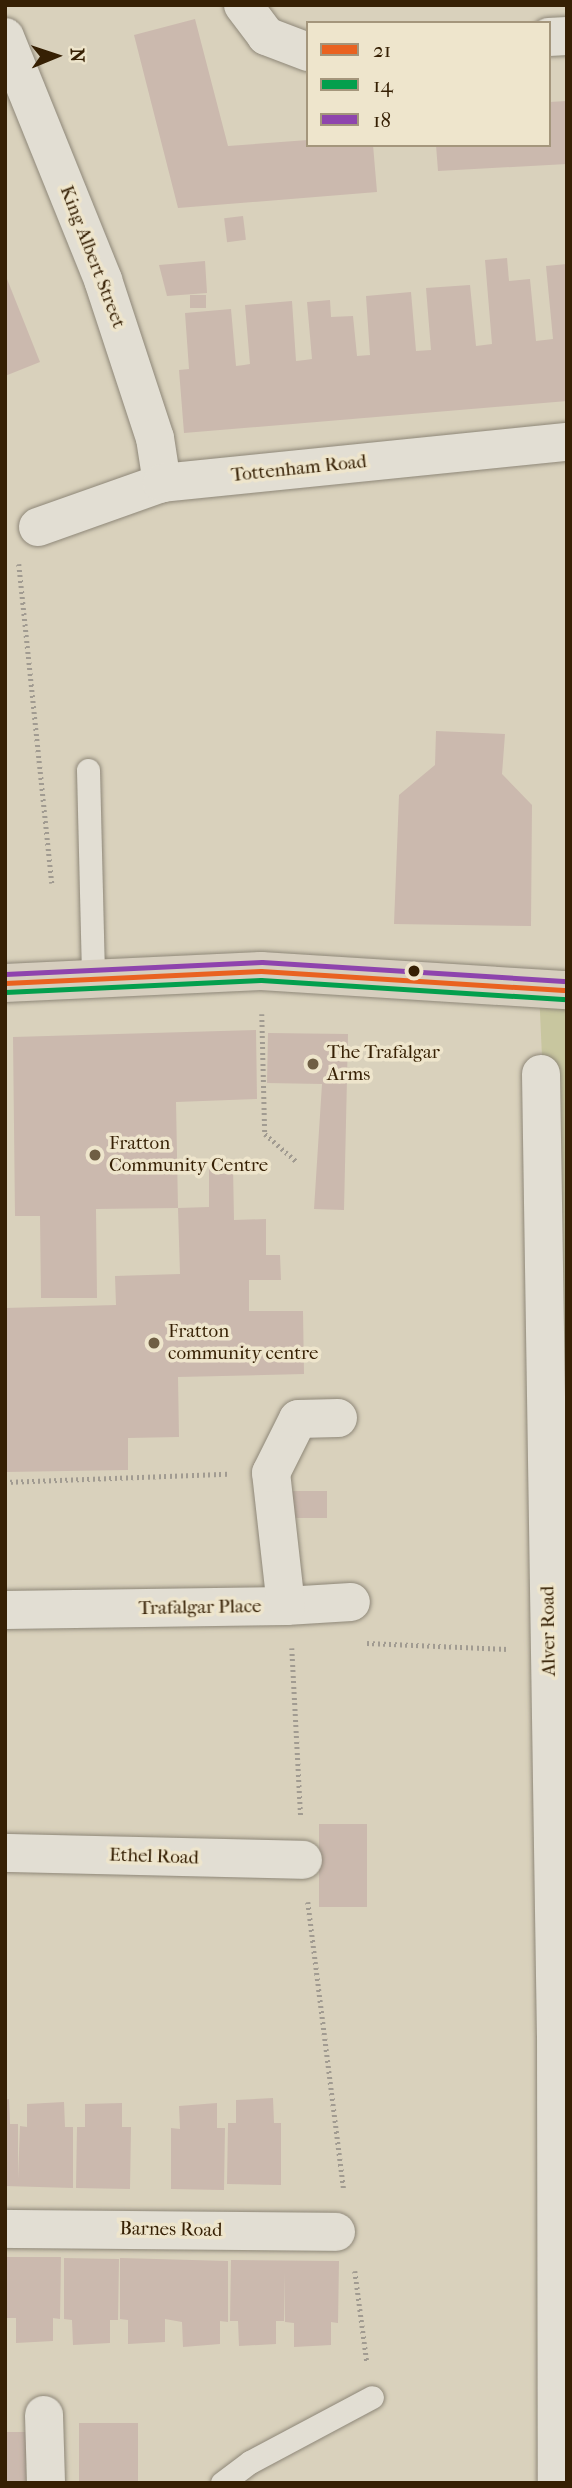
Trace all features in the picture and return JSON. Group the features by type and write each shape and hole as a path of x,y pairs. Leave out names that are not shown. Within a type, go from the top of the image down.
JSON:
{"main road":[{"path":"5,983 261,971 567,990"}],"street":[{"path":"243,5 266,36 306,51"},
{"name":"King Albert Street","path":"5,37 103,280 155,438 162,483"},
{"name":"Tottenham Road","path":"28,539 162,483 567,442"},
{"name":"Alver Road","path":"541,1074 549,1651 561,2037 557,2483"},
{"path":"271,1473 298,1419 338,1418"},
{"name":"Trafalgar Place","path":"5,1610 286,1606 271,1473"},
{"path":"286,1606 351,1602"},
{"name":"Ethel Road","path":"5,1853 303,1860"},
{"name":"Barnes Road","path":"5,2228 341,2218"},
{"path":"44,2415 46,2483"}],"lane":[{"path":"88,770 93,979"},
{"path":"222,2483 250,2462 372,2397"}],"path":[{"path":"28,539 54,898"},
{"path":"261,971 265,1134 296,1161"},
{"path":"5,1482 271,1473"},
{"path":"286,1606 303,1860 341,2218"},
{"path":"360,1643 549,1651"},
{"path":"354,2267 372,2397"}],"shaded area":[{"path":"539,989 567,992 567,1627"}],"building":[{"path":"195,19 228,146 306,140 306,147 373,147 377,192 178,208 134,35"},
{"path":"567,101 567,164 438,171 436,147 551,147 551,102"},
{"path":"243,216 246,240 227,242 224,218"},
{"path":"507,258 509,281 530,279 536,341 553,339 546,266 567,264 567,401 184,433 179,370 189,369 185,313 231,309 236,366 250,364 245,305 292,301 296,361 312,359 307,302 330,300 331,317 353,316 357,356 370,355 366,296 411,292 416,351 431,350 426,288 470,285 476,346 492,344 485,260"},
{"path":"205,261 207,293 167,296 159,265"},
{"path":"5,274 40,362 5,376"},
{"path":"190,295 206,295 206,308 190,308"},
{"path":"436,731 505,734 502,774 532,805 531,926 394,924 399,795 435,765"},
{"name":"Fratton Community Centre","path":"256,1030 257,1099 176,1102 178,1208 96,1209 97,1298 41,1298 40,1216 15,1216 13,1037"},
{"path":"268,1033 348,1034 344,1210 314,1209 322,1084 267,1083"},
{"name":"Fratton community centre","path":"209,1167 233,1167 234,1220 266,1219 266,1255 280,1255 281,1280 249,1280 249,1311 303,1311 304,1374 178,1377 179,1437 128,1438 128,1470 5,1472 5,1308 116,1305 115,1276 180,1274 178,1208 209,1207"},
{"path":"292,1491 327,1491 327,1518 292,1518"},
{"path":"319,1824 367,1824 367,1907 319,1907"},
{"path":"273,2098 274,2123 281,2123 281,2185 227,2184 228,2123 236,2123 236,2100"},
{"path":"9,2099 10,2124 18,2124 18,2179 20,2126 27,2127 27,2104 64,2102 65,2127 73,2127 73,2188 5,2186 5,2100"},
{"path":"122,2103 122,2127 131,2127 130,2189 76,2188 77,2127 85,2127 85,2104"},
{"path":"217,2103 217,2128 225,2128 224,2190 171,2189 171,2128 180,2129 179,2106"},
{"path":"7,2257 61,2257 60,2319 53,2318 53,2341 16,2343 16,2318 7,2318"},
{"path":"64,2258 119,2259 118,2320 110,2320 110,2343 73,2345 72,2320 64,2319"},
{"path":"120,2258 228,2261 228,2322 220,2321 220,2344 183,2347 182,2322 165,2319 165,2342 128,2344 128,2320 120,2319"},
{"path":"231,2260 339,2261 338,2323 331,2322 331,2345 294,2347 294,2323 285,2322 284,2272 284,2321 276,2321 276,2344 239,2346 238,2321 230,2321"},
{"path":"79,2423 138,2423 138,2483 79,2483"},
{"path":"5,2432 26,2432 26,2483 5,2483"}],"transit line":[{"name":"18","path":"5,974 262,962 567,981"},
{"name":"21","path":"5,983 261,971 567,990"},
{"name":"14","path":"5,992 261,980 566,999"}],"place":[{"name":"The Trafalgar Arms","path":"313,1064"},
{"name":"Fratton Community Centre","path":"95,1155"},
{"name":"Fratton community centre","path":"154,1343"}]}
